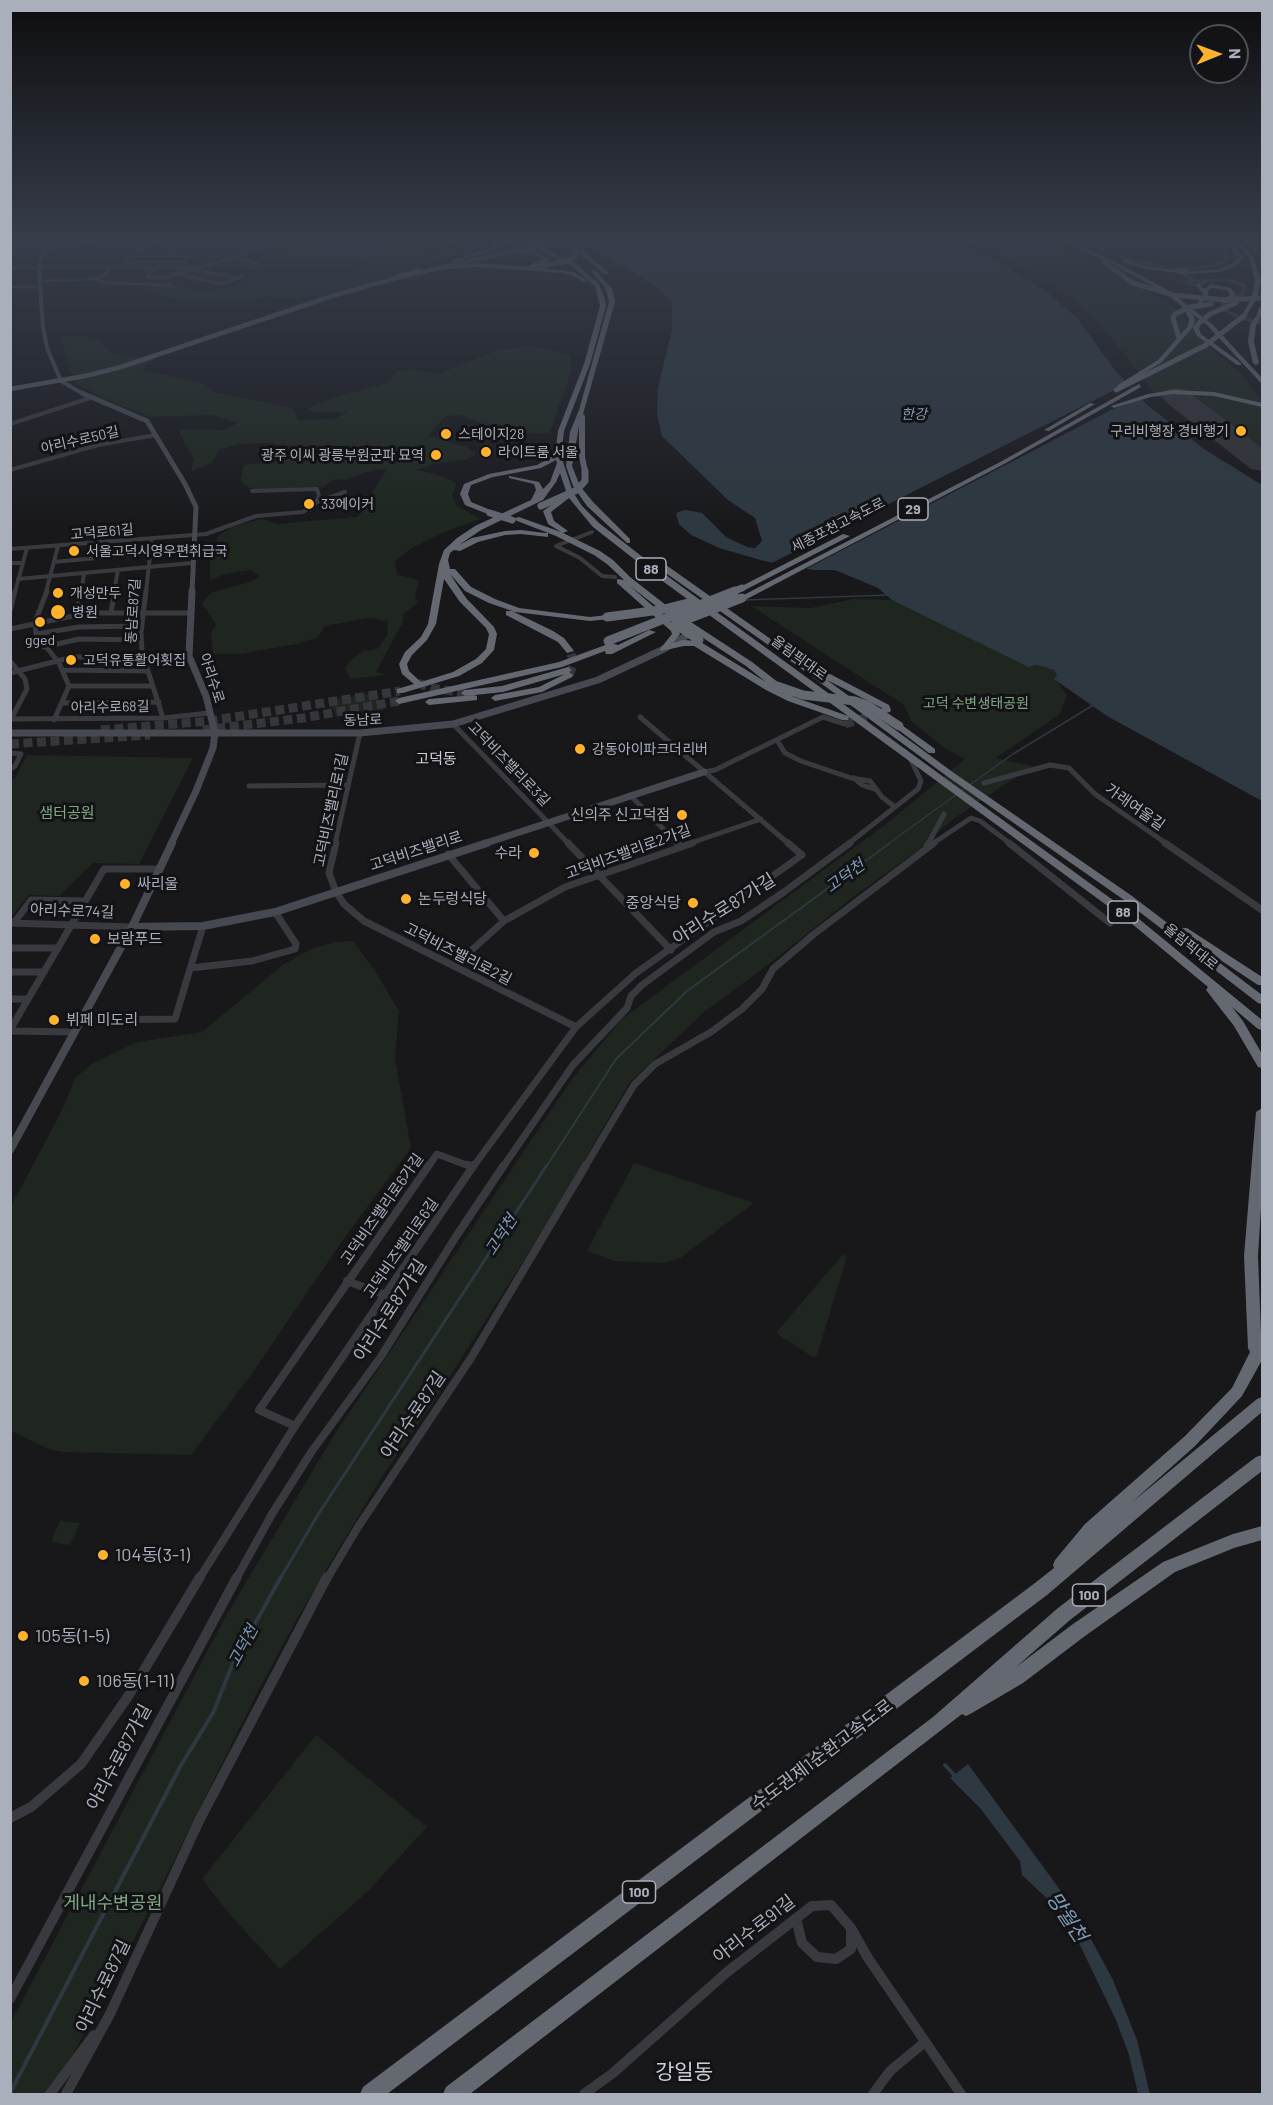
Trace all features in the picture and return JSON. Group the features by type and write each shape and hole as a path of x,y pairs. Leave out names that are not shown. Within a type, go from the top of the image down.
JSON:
{"highway":[{"name":"올림픽대로","path":"594,338 587,364 561,431 559,460 569,492 596,525 622,547 873,732 910,758 950,776 977,806 1135,921 1263,1026"},
{"name":"올림픽대로","path":"603,338 582,410 573,432 569,466 577,486 590,504 626,540 787,654 950,776 987,799 1128,898 1263,1000"},
{"path":"1106,394 1161,361 1179,338"},
{"path":"1203,338 1238,363 1263,388"},
{"name":"세종포천고속도로","path":"444,560 444,569 455,590 490,627 493,634 490,650 479,661 456,674 400,691 551,661 614,645 742,588 935,491 1215,338"},
{"path":"1223,338 1263,381"},
{"name":"세종포천고속도로","path":"569,675 555,684 522,694 401,703 562,664 715,609 775,582 1083,418 1223,338"},
{"path":"1229,338 1263,370"},
{"path":"1252,338 1251,342 1256,363"},
{"path":"1083,418 1130,400 1160,393 1214,394 1263,405"},
{"path":"1070,416 1097,400"},
{"path":"570,651 561,640 550,633 487,603 453,574 451,566 453,549 466,540 490,526 545,507 582,486 586,477 582,457 582,410"},
{"path":"559,460 526,471 491,475 468,484 464,494 471,505 559,534 597,554"},
{"path":"418,683 405,672 403,663 408,654 424,638 435,617 444,560 453,549 478,528 526,505 547,491 553,482 559,460"},
{"path":"492,512 471,501 470,490 477,483 500,477 532,481 540,486 540,490 526,505"},
{"path":"545,507 551,522 597,554 675,630 676,634 664,649"},
{"path":"579,507 580,519 592,532 622,547"},
{"path":"514,519 549,533 594,557 683,627 791,699 838,714 873,732"},
{"path":"435,617 431,607 436,564 441,555 489,536 521,532 549,536 575,546"},
{"path":"621,579 749,664 773,687"},
{"path":"468,589 492,601 571,614 608,617 660,610 742,588"},
{"path":"664,649 684,643 696,643 773,687 867,705 899,726 950,776"},
{"path":"465,693 492,691 538,680 614,645"},
{"path":"787,654 886,706 887,710 882,712"},
{"path":"1128,898 1184,930 1263,982"},
{"path":"1194,968 1239,1024 1263,1064"},
{"path":"1256,1358 1251,1256 1262,1113"},
{"path":"1041,1588 1091,1529 1190,1441 1237,1392 1256,1358 1263,1332"},
{"name":"수도권제1순환고속도로","path":"370,2094 1041,1588 1263,1403"},
{"name":"100","path":"1245,1475 1263,1457"},
{"name":"100","path":"453,2094 939,1723 1064,1614 1263,1462"},
{"path":"939,1723 1017,1677 1169,1567 1233,1541 1263,1533"}],"main road":[{"path":"45,338 59,379"},
{"path":"10,389 136,363 208,338"},
{"name":"아리수로","path":"59,379 90,398 147,421 185,484 196,507 189,656 206,696 215,733"},
{"name":"동남로","path":"10,733 360,733 453,724 573,689 612,674 664,649 698,629"},
{"path":"10,1150 132,927 196,791 213,748 215,733"},
{"name":"고덕비즈밸리로","path":"132,927 203,926 275,912 704,772"}],"street":[{"path":"10,424 90,398"},
{"name":"아리수로50길","path":"10,470 98,444 156,435"},
{"path":"252,492 317,489 319,496 317,502"},
{"name":"고덕로61길","path":"10,549 206,534 256,516 303,512 317,502 345,492"},
{"path":"592,532 556,546 557,549 580,558 602,576 621,579"},
{"name":"동남로87길","path":"152,538 141,640 143,656 163,718"},
{"path":"54,720 69,686 63,670 36,634 35,622 51,577 58,546"},
{"path":"10,611 13,589 27,548"},
{"path":"54,562 150,553"},
{"path":"10,563 23,563"},
{"path":"18,579 192,563"},
{"path":"111,612 118,570"},
{"path":"77,614 84,574"},
{"path":"10,628 77,614 190,613"},
{"path":"36,634 79,627 142,626"},
{"path":"44,647 79,639 141,640"},
{"path":"10,673 56,660 86,656 189,656"},
{"path":"10,661 25,679 27,689 11,719"},
{"path":"63,670 148,671"},
{"path":"69,686 153,686"},
{"path":"62,703 159,702"},
{"name":"아리수로68길","path":"11,719 163,718 209,713"},
{"name":"고덕비즈밸리로6길","path":"10,1818 31,1807 81,1764 129,1695 295,1426 473,1167 576,1028 636,973 802,855 640,717"},
{"path":"704,772 715,770 823,717 845,724"},
{"name":"고덕비즈밸리로3길","path":"453,724 671,950"},
{"name":"고덕비즈밸리로1길","path":"336,892 330,880 330,865 360,733"},
{"path":"777,740 785,753 854,778 862,785 877,790 895,807"},
{"path":"10,753 21,754 15,766 10,769"},
{"name":"아리수로87가길","path":"10,1999 196,1648 272,1514 312,1451 380,1358 461,1229 568,1072 627,1008 631,996 642,985 714,932 741,921 784,892 883,819 918,789 921,784 910,758"},
{"name":"가래여울길","path":"984,783 1050,765 1069,768 1095,794 1263,910"},
{"path":"249,786 348,785"},
{"path":"630,795 680,846"},
{"path":"926,848 944,814"},
{"name":"고덕비즈밸리로2가길","path":"454,966 504,921 565,887 761,819"},
{"path":"926,848 966,820 975,819 1011,844 1110,923"},
{"name":"아리수로87길","path":"66,2094 110,2014 199,1821 328,1576 471,1358 634,1085 655,1064 711,1032 742,1009 762,989 773,969 926,848"},
{"path":"448,854 504,921"},
{"path":"74,1032 10,1030 104,869 160,869"},
{"name":"고덕비즈밸리로2길","path":"336,892 352,912 364,921 576,1028"},
{"path":"12,923 31,900 86,901"},
{"path":"191,968 222,966 291,951 296,944 275,912"},
{"name":"아리수로74길","path":"12,923 132,927"},
{"path":"81,1020 175,1019 203,926"},
{"path":"10,948 58,948"},
{"path":"10,972 44,972"},
{"path":"10,999 28,999"},
{"name":"고덕비즈밸리로6가길","path":"295,1426 259,1410 346,1281 437,1154 473,1167"},
{"name":"고덕비즈밸리로6가길","path":"346,1281 385,1295"},
{"name":"아리수로91길","path":"584,2094 613,2073 726,1973 796,1918 812,1906 831,1905 851,1928 961,2094"},
{"path":"796,1918 802,1943 817,1957 836,1959 850,1949 851,1928"},
{"path":"50,2094 110,2014"},
{"path":"873,2094 890,2071 925,2042"}],"green space":[{"path":"61,338 90,338 98,341 112,354 154,359 142,370 204,384 214,392 292,408 298,420 334,419 348,412 315,412 308,408 339,396 388,383 397,371 413,370 438,374 498,350 528,346 552,350 569,355 572,368 550,433 536,434 494,428 459,415 446,416 428,436 467,447 475,454 469,459 433,464 415,470 436,474 456,483 452,496 456,505 480,519 447,531 410,549 395,561 397,575 419,580 415,595 418,603 404,613 402,624 376,672 386,675 350,679 345,668 352,659 364,651 377,649 387,635 388,621 368,618 325,626 317,638 297,644 239,654 213,654 211,632 216,625 202,603 212,592 250,582 259,576 251,570 225,574 210,580 210,561 218,548 217,537 232,527 262,519 277,524 358,517 386,470 376,469 348,479 333,480 323,487 257,490 245,486 241,480 244,465 276,462 293,446 267,443 239,444 220,449 211,463 191,472 194,460 179,431 223,430 238,423 212,415 150,417 105,399 78,385 70,369"},
{"path":"1112,338 1201,338 1241,374 1262,400 1262,471 1202,430 1153,392"},
{"name":"게내수변공원","path":"854,599 892,600 1028,667 1037,665 1054,670 1057,675 1055,679 1067,695 1060,714 996,758 1033,766 953,819 918,850 853,897 703,1013 630,1082 548,1222 431,1406 383,1475 299,1615 257,1693 152,1905 52,2094 11,2094 11,2022 226,1616 331,1440 572,1079 622,1019 890,821 965,759 946,749 911,721 904,705 751,606 811,608"},
{"path":"374,693 383,711 358,715 356,712 336,716 329,700"},
{"name":"샘터공원","path":"27,755 193,758 139,864 93,863 59,896 29,895 11,917 11,779 15,778"},
{"path":"353,941 374,969 399,1011 395,1058 411,1148 345,1237 253,1372 191,1455 64,1452 49,1449 11,1431 11,1206 60,1114 76,1077 93,1063 137,1042 202,1032 284,964 311,949 335,942"},
{"path":"634,1163 754,1203 680,1258 663,1263 614,1261 587,1251"},
{"path":"843,1254 847,1257 817,1355 813,1357 776,1333"},
{"path":"60,1521 80,1523 70,1545 51,1542"},
{"path":"316,1735 427,1827 368,1891 280,1969 232,1917 202,1879"}],"water":[{"name":"한강","path":"670,338 1092,338 1114,369 1146,404 1204,449 1262,485 1262,801 1107,716 1054,679 1057,675 1054,670 1037,665 1028,667 892,600 878,588 835,570 813,570 764,561 719,548 691,535 679,524 676,514 678,512 686,510 702,513 726,537 747,547 755,548 762,541 755,518 728,500 662,436 657,414 658,388"},
{"path":"968,1764 1077,1913 1113,1980 1137,2040 1150,2094 1138,2094 1129,2055 1116,2020 1078,1941 1058,1909 1022,1875 1020,1861 980,1808 950,1778"}],"pier":[{"path":"1130,382 1144,398 1111,410 802,571 768,565"}],"waterway":[{"path":"744,600 889,595"},
{"name":"고덕천","path":"961,791 1013,754 1095,704"},
{"name":"고덕천","path":"888,844 957,794"},
{"name":"고덕천","path":"546,1167 616,1059 687,991 890,843"},
{"name":"고덕천","path":"280,1579 319,1513 547,1165"},
{"name":"고덕천","path":"10,2093 180,1767 213,1713 233,1663 281,1577"},
{"name":"망월천","path":"945,1765 955,1776"}],"runway":[{"path":"1176,396 1262,462"}],"tunnel":[{"path":"569,675 574,663 570,651"},
{"path":"418,683 431,688 465,693"},
{"path":"101,730 209,721 400,691"},
{"path":"203,730 303,718 399,701"},
{"path":"845,724 881,713"},
{"path":"10,744 150,735"}],"place":[{"name":"구리비행장 경비행기","path":"1241,431"},
{"name":"스테이지28","path":"446,434"},
{"name":"라이트룸 서울","path":"486,452"},
{"name":"광주 이씨 광릉부원군파 묘역","path":"436,455"},
{"name":"33에이커","path":"309,504"},
{"name":"서울고덕시영우편취급국","path":"74,551"},
{"name":"개성만두","path":"58,593"},
{"name":"병원","path":"58,612"},
{"name":"gged","path":"40,622"},
{"name":"고덕유통활어횟집","path":"71,660"},
{"name":"강동아이파크더리버","path":"580,749"},
{"name":"신의주 신고덕점","path":"682,815"},
{"name":"수라","path":"534,853"},
{"name":"싸리울","path":"125,884"},
{"name":"논두렁식당","path":"406,899"},
{"name":"중앙식당","path":"693,903"},
{"name":"보람푸드","path":"95,939"},
{"name":"뷔페 미도리","path":"54,1020"},
{"name":"104동(3-1)","path":"103,1555"},
{"name":"105동(1-5)","path":"23,1636"},
{"name":"106동(1-11)","path":"84,1681"}],"district":[{"name":"고덕동","path":"436,759"},
{"name":"강일동","path":"684,2072"}],"park label":[{"name":"고덕 수변생태공원","path":"976,703"}]}
